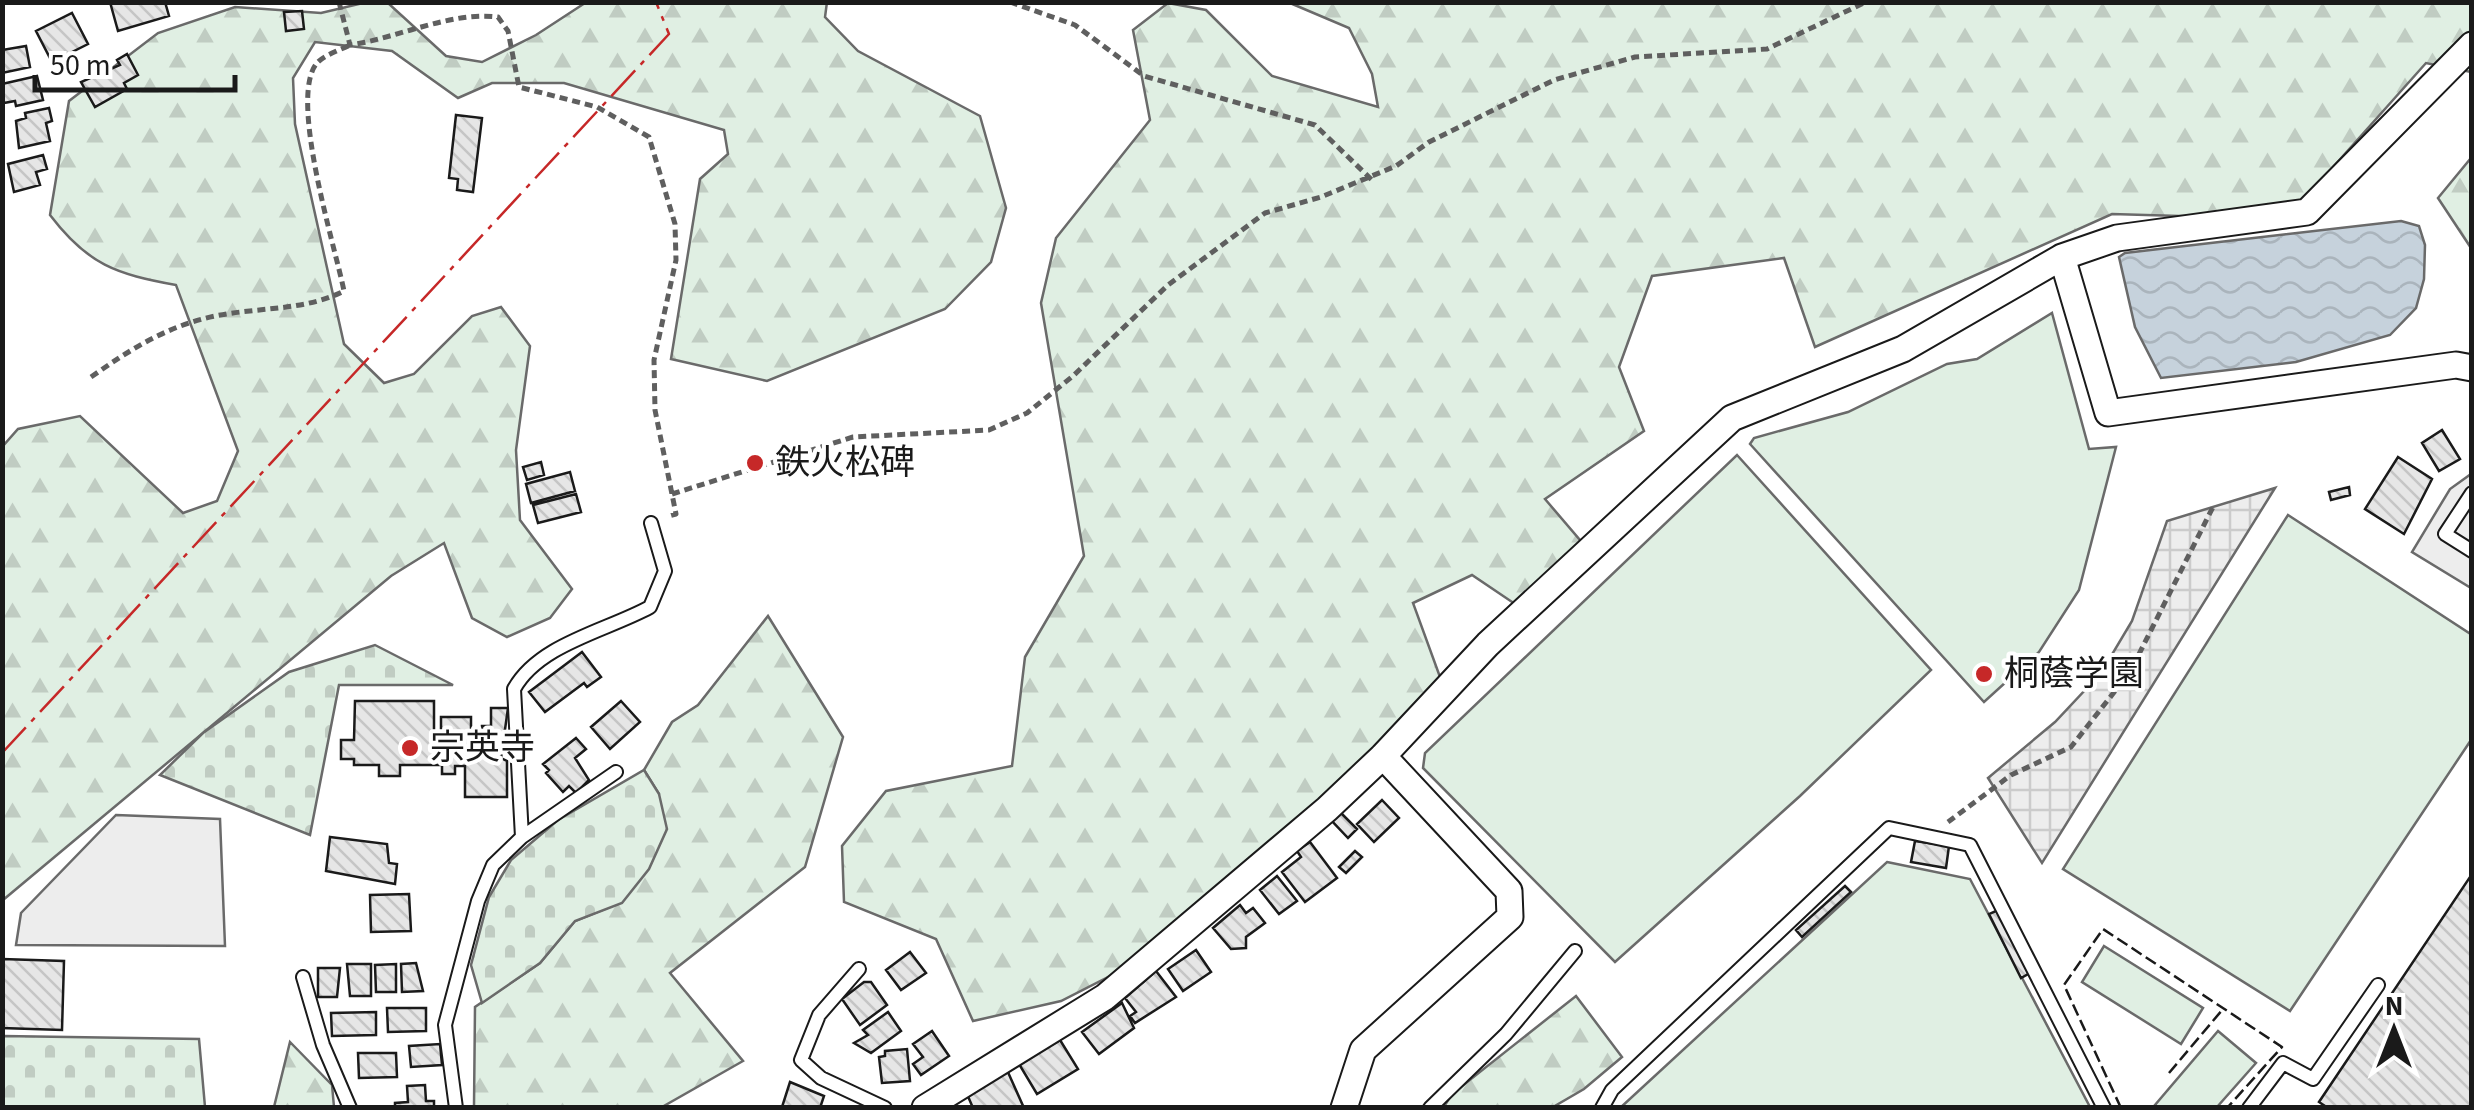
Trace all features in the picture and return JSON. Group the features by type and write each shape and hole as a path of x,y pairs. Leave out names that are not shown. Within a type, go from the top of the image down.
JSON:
{"street":[{"path":"925,1108 1105,997 1384,756 1488,644 1732,418 1902,349 2062,257 2117,238 2308,212 2472,45"},
{"path":"2062,257 2108,413 2456,364 2472,368"},
{"path":"1344,1108 1363,1050 1510,917 1509,891 1384,756"}],"lane":[{"path":"2472,492 2445,534 2472,551"},
{"path":"522,837 514,689 523,672 573,641 650,607 665,571 652,524"},
{"path":"456,1108 445,1025 478,901 493,864 522,837 616,772"},
{"path":"1602,1108 1612,1090 1889,828 1970,845 2104,1108"},
{"path":"1430,1108 1506,1034 1575,951"},
{"path":"859,969 819,1014 802,1060 820,1078 884,1108"},
{"path":"303,977 330,1062 350,1108"},
{"path":"2249,1108 2283,1063 2313,1078 2378,985"}],"path":[{"path":"339,2 350,45"},
{"path":"1010,2 1075,25 1144,76 1314,126 1373,180"},
{"path":"672,494 854,437 989,430 1027,413 1073,376 1168,285 1265,213 1321,197 1396,166 1429,142 1554,80 1635,56 1767,49 1866,2"},
{"path":"91,377 150,336 214,316 324,302 344,291 309,130 306,82 318,62 350,45 391,39 468,17 498,17 508,32 519,88 598,107 648,137 675,224 676,260 654,360 656,410 676,514 652,524"},
{"path":"1930,836 2011,775 2071,747 2130,672 2214,507"}],"green space":[{"path":"827,2 825,17 858,51 980,116 1006,208 991,262 945,309 767,381 671,359 700,179 728,154 724,130 564,83 492,83 458,98 392,51 315,42 293,78 295,124 344,344 384,383 414,374 472,316 501,307 530,346 516,450 520,520 572,589 550,618 507,637 472,618 444,543 391,576 3,900 3,446 18,429 80,416 183,513 217,501 238,451 176,285 105,265 77,245 50,215 69,101 158,33 235,7 321,13 363,3 388,3 446,56 482,62 536,35 585,3"},
{"path":"1168,3 1206,10 1272,76 1378,107 1372,74 1349,28 1290,3 2471,3 2471,72 2426,63 2301,203 2214,217 2112,214 1815,347 1784,258 1652,276 1619,367 1644,431 1545,499 1585,546 1518,606 1472,575 1413,603 1440,677 1202,929 1061,1001 973,1021 936,939 844,902 842,846 886,791 1012,766 1025,657 1084,556 1041,303 1056,238 1150,120 1133,30"},
{"path":"2471,158 2471,248 2438,198"},
{"path":"2052,313 2089,449 2116,447 2079,590 2039,652 1984,702 1750,444 1754,438 1848,412 1947,364 1977,359"},
{"path":"1737,455 1931,670 1800,796 1615,962 1423,768 1425,753"},
{"path":"2288,515 2472,635 2471,740 2290,1011 2063,869"},
{"path":"768,616 843,737 805,867 670,973 743,1061 662,1107 474,1106 475,1007 540,963 575,921 622,902 659,794 644,770 672,722 698,705"},
{"path":"375,645 453,685 339,685 310,835 160,775 203,733 289,672"},
{"path":"644,770 659,794 667,829 649,869 622,903 575,921 540,963 482,1003 471,965 489,897 511,860 558,820"},
{"path":"1887,862 1970,879 2090,1107 1620,1108"},
{"path":"2104,946 2203,1008 2181,1044 2082,982"},
{"path":"1576,996 1622,1057 1584,1089 1553,1107 1443,1108 1452,1094"},
{"path":"2218,1031 2256,1063 2217,1107 2155,1105"},
{"path":"3,1036 199,1039 205,1107 3,1107"},
{"path":"290,1042 332,1085 334,1107 274,1107"}],"shaded area":[{"path":"2471,474 2471,588 2412,552 2450,489"},
{"path":"2275,488 2042,863 1988,778 2055,722 2101,673 2132,621 2167,521"},
{"path":"116,815 220,819 225,946 16,945 21,913"}],"water":[{"path":"2401,221 2419,226 2425,245 2424,279 2416,308 2390,335 2296,362 2161,378 2135,327 2119,257 2125,253"}],"building":[{"path":"110,2 165,2 169,16 118,31"},
{"path":"302,11 304,29 286,31 284,12"},
{"path":"72,13 88,44 52,62 36,31"},
{"path":"26,46 30,67 2,73 2,50"},
{"path":"127,54 138,75 124,83 127,89 95,107 81,82 120,65 117,60"},
{"path":"37,76 43,100 16,106 15,101 4,103 2,84"},
{"path":"49,108 52,121 46,123 50,141 19,148 16,121 26,118 25,113"},
{"path":"456,115 482,118 473,192 457,190 458,179 449,178"},
{"path":"43,155 47,169 36,172 40,185 14,192 8,164"},
{"path":"2442,430 2460,459 2439,471 2422,443"},
{"path":"2398,457 2432,479 2404,534 2365,509"},
{"path":"541,462 544,475 527,480 523,467"},
{"path":"570,472 575,491 531,503 526,484"},
{"path":"2349,487 2350,495 2331,500 2329,492"},
{"path":"576,494 581,512 538,523 533,505"},
{"path":"582,652 601,677 587,687 584,683 545,712 529,692"},
{"path":"355,701 434,701 434,735 441,735 441,717 471,717 471,733 482,733 482,726 491,726 491,708 508,708 501,758 507,761 507,797 465,797 465,766 455,766 455,774 442,774 442,765 400,765 400,776 379,776 379,765 354,765 354,759 341,759 341,740 354,740"},
{"path":"621,701 640,722 610,749 591,727"},
{"path":"576,738 586,749 575,758 589,780 576,793 569,786 563,792 543,764"},
{"path":"1382,800 1399,818 1374,842 1357,824"},
{"path":"1340,812 1357,829 1348,838 1331,820"},
{"path":"330,837 387,844 389,863 397,864 395,884 326,871"},
{"path":"1915,841 1949,846 1946,868 1911,862"},
{"path":"1310,842 1337,878 1305,902 1282,872 1301,857 1297,851"},
{"path":"1355,851 1362,857 1346,873 1339,867"},
{"path":"2472,874 2472,1108 2328,1108 2319,1102"},
{"path":"1277,876 1297,901 1279,914 1260,890"},
{"path":"1845,886 1851,892 1802,937 1796,930"},
{"path":"409,894 411,931 371,932 370,895"},
{"path":"1240,905 1246,913 1253,908 1265,923 1246,937 1246,948 1231,949 1213,928"},
{"path":"1998,910 2030,973 2021,978 1989,914"},
{"path":"1196,950 1211,972 1183,991 1168,969"},
{"path":"910,952 926,973 901,990 886,970"},
{"path":"2,959 64,961 62,1030 2,1028"},
{"path":"416,963 423,991 402,992 401,964"},
{"path":"347,964 371,964 371,996 350,996"},
{"path":"396,964 396,992 376,992 375,965"},
{"path":"318,968 340,968 337,997 318,997"},
{"path":"1156,971 1176,997 1135,1023 1130,1016 1136,1012 1125,998"},
{"path":"864,982 871,982 887,1005 860,1025 842,999"},
{"path":"1122,1003 1134,1028 1099,1054 1082,1032"},
{"path":"387,1008 426,1008 426,1031 388,1032"},
{"path":"376,1012 376,1035 332,1036 331,1013"},
{"path":"888,1012 901,1031 871,1053 854,1043 868,1035 863,1030"},
{"path":"932,1031 949,1056 921,1075 913,1064 923,1057 913,1044"},
{"path":"1060,1040 1078,1069 1037,1094 1019,1064"},
{"path":"440,1044 442,1065 411,1067 409,1046"},
{"path":"907,1049 910,1081 882,1083 879,1057 885,1056 885,1051"},
{"path":"358,1053 396,1053 397,1077 359,1078"},
{"path":"1007,1070 1024,1108 973,1108 967,1094"},
{"path":"790,1082 824,1096 820,1108 782,1107"},
{"path":"425,1085 426,1101 434,1101 434,1108 395,1108 395,1103 408,1102 407,1086"}],"fence":[{"path":"2121,1108 2064,985 2103,929 2282,1047 2227,1108"},
{"path":"2169,1073 2223,1009"}],"power":[{"path":"2,753 669,34 656,2"}],"place":[{"name":"鉄火松碑","path":"755,463"},
{"name":"桐蔭学園","path":"1984,674"},
{"name":"宗英寺","path":"410,748"}]}
